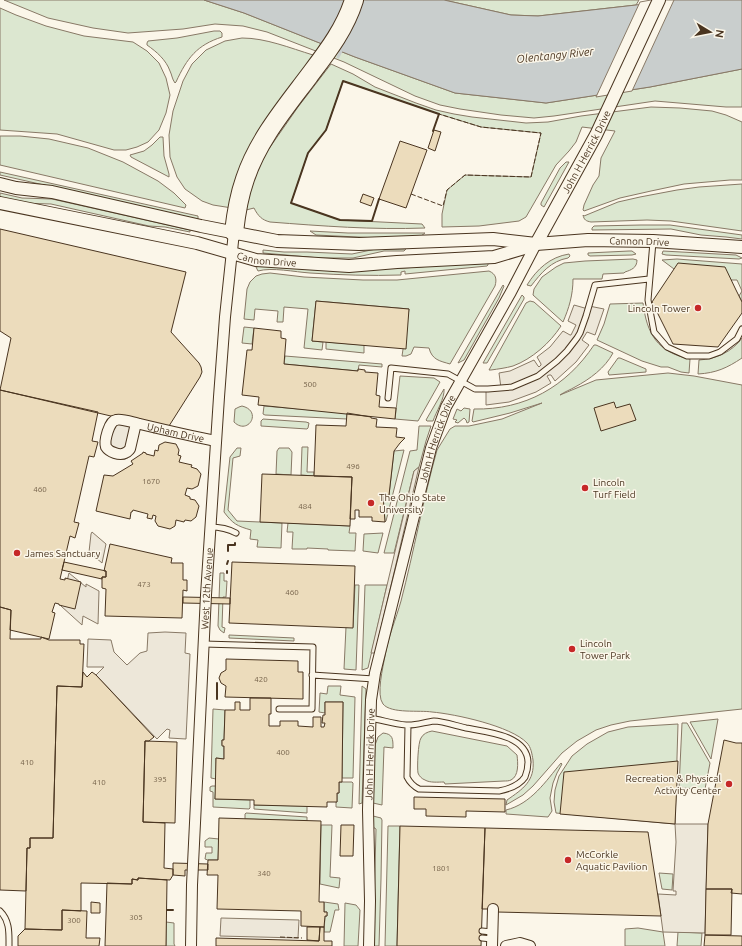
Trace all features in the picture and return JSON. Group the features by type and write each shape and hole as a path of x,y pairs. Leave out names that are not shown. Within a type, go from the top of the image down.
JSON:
{"highway":[{"path":"234,232 241,191 254,156 275,122 337,37 345,23 354,0"}],"street":[{"name":"John H Herrick Drive","path":"368,946 370,901 368,810 371,700 374,679 431,448 446,407 596,134 659,0"},
{"name":"Cannon Drive","path":"0,184 16,188 52,192 201,226 277,241 351,244 493,239 536,244 588,240 653,241 742,247"},
{"name":"Cannon Drive","path":"0,203 197,243 256,260 349,266 494,257 536,244"},
{"name":"West 12th Avenue","path":"191,946 192,885 210,527 234,232"},
{"name":"Upham Drive","path":"136,423 216,442"},
{"path":"492,939 493,909"},
{"path":"506,946 520,943 530,946"}],"lane":[{"path":"653,241 648,300 654,332 667,347 687,356 710,356 720,352 737,339 742,329"},
{"path":"388,398 391,368 448,374 475,389 512,387 538,376 557,360 577,338 586,316 595,285 649,280"},
{"path":"210,527 224,527 236,533"},
{"path":"204,644 313,647 312,709 279,709"},
{"path":"312,675 374,679"},
{"path":"370,718 408,725 435,721 498,734 511,739 525,751 528,763 525,776 518,784 506,790 499,791 419,789 414,786 407,777 408,725"},
{"path":"0,910 5,916 8,924 9,946"},
{"path":"482,931 492,939"},
{"path":"482,938 492,939"}],"green space":[{"path":"4,0 204,0 244,13 355,57 455,93 546,103 650,87 742,69 742,107 655,101 534,118 501,115 440,105 415,96 344,62 267,32 243,26 215,24 183,29 128,33 93,28 48,18"},
{"path":"444,0 639,0 636,5 538,16 511,15"},
{"path":"0,8 46,26 84,36 133,42 147,51 159,63 166,78 170,95 166,113 159,130 148,142 137,147 126,150 114,150 57,134 0,130"},
{"path":"220,31 222,33 222,37 199,48 184,66 175,83 164,60 158,53 147,45 148,41 177,38"},
{"path":"251,38 269,42 313,55 286,95 232,208 213,205 202,201 185,189 177,177 170,157 169,135 173,111 183,81 192,64 206,50 225,41"},
{"path":"331,64 353,74 375,87 416,103 436,110 472,117 526,123 548,122 651,107 712,111 742,122 742,180 684,184 620,198 584,211 584,205 599,176 601,158 615,131 582,127 576,142 556,165 526,217 519,221 479,226 442,227 442,214 447,190 465,175 531,177 541,133 481,127 343,81 326,130 308,153 291,203 340,220 422,224 425,228 348,227 267,221 260,217 254,208 246,210 246,204 255,173 268,150 298,107"},
{"path":"0,136 20,136 49,139 88,148 123,162 158,181 174,193 186,205 185,208 0,165"},
{"path":"160,137 163,137 164,156 169,177 131,157 130,155 144,151"},
{"path":"566,162 569,162 544,207 541,203 560,168"},
{"path":"0,172 198,216 198,220 0,175"},
{"path":"742,184 742,231 671,221 647,220 591,222 586,220 583,215 584,216 618,202 640,197 699,187"},
{"path":"0,193 22,198 52,199 190,230 190,232 165,227 149,226 51,204 21,203 0,198"},
{"path":"670,225 742,235 742,239 701,235 671,229 592,230 594,226"},
{"path":"310,231 348,233 425,233 421,236 378,238 316,235"},
{"path":"376,249 406,249 404,251 384,251 353,258 320,258 263,253 263,250 352,254"},
{"path":"632,251 636,254 588,255 588,253"},
{"path":"663,251 736,255 742,258 666,255 662,254"},
{"path":"569,254 570,256 568,258 556,262 547,268 531,286 527,285 535,274 550,261"},
{"path":"677,259 742,264 742,291 737,280 674,269 662,260"},
{"path":"637,260 636,265 624,273 603,274 602,279 573,279 570,301 563,322 533,295 534,289 542,277 564,263"},
{"path":"488,262 487,266 405,274 405,271 401,272 401,275 333,274 277,270 258,271 256,267 351,269 404,268"},
{"path":"489,271 495,277 495,286 450,364 434,358 429,348 414,347 411,354 402,356 409,309 316,301 312,341 323,342 322,350 304,348 308,309 284,307 283,322 277,322 278,311 255,309 254,320 244,319 247,289 250,282 256,276 262,274 270,273 304,277 363,280 397,280"},
{"path":"503,285 504,286 499,298 464,360 458,363"},
{"path":"742,291 742,302 739,296"},
{"path":"522,295 524,299 487,363 483,363"},
{"path":"530,301 534,302 561,326 552,338 534,355 513,366 489,370 526,303"},
{"path":"643,303 647,324 656,340 669,352 690,359 689,373 642,361 597,340 610,304"},
{"path":"244,327 254,328 252,344 242,343"},
{"path":"742,338 742,358 721,369 698,374 699,360 723,354 738,343"},
{"path":"326,342 364,345 364,353 326,349"},
{"path":"594,345 613,353 606,364 592,377 560,395 596,380 668,373 694,376 742,385 742,709 630,721 596,730 577,741 562,753 533,786 523,795 506,805 507,800 527,784 532,774 533,760 527,743 509,731 468,718 432,712 399,710 387,707 383,704 380,694 383,667 388,642 406,582 437,450 450,429 455,426 469,426 502,419 542,403 510,413 472,421 474,409 510,405 543,393 571,373"},
{"path":"285,356 382,364 382,367 359,365 358,371 284,364"},
{"path":"618,358 646,369 646,372 609,375 608,372"},
{"path":"400,376 434,378 440,382 418,421 395,419"},
{"path":"444,389 442,401 433,421 427,421 426,420"},
{"path":"242,406 252,413 252,417 248,424 239,426 234,422 235,409"},
{"path":"264,406 347,413 347,419 265,415 263,414"},
{"path":"464,408 470,409 469,422 467,423 464,418 458,423 455,422 457,420 453,419 457,409 461,411"},
{"path":"263,419 309,423 307,429 261,426 261,421"},
{"path":"419,426 431,426 419,467 414,471 394,553 384,553 410,451 417,450"},
{"path":"302,447 308,447 307,472 314,472 314,476 301,475"},
{"path":"237,448 241,448 240,456 233,458 228,510 237,521 282,523 281,548 257,547 258,540 250,539 251,530 236,524 224,512 230,457"},
{"path":"279,448 289,448 292,452 291,475 276,474 277,451"},
{"path":"404,450 385,522 383,495 389,495 394,451"},
{"path":"288,523 350,526 349,533 356,533 355,551 307,548 292,549 293,532 287,532"},
{"path":"383,533 378,553 363,551 364,534"},
{"path":"220,573 224,573 224,581 227,581 226,597 223,597 222,627 225,628 224,633 218,626"},
{"path":"355,585 359,585 356,670 344,669 346,627 353,627"},
{"path":"365,585 387,585 368,668 362,670"},
{"path":"229,635 294,638 294,641 229,638"},
{"path":"328,686 341,686 340,695 355,697 353,778 342,778 343,702 325,702 325,713 319,712 320,693 327,694"},
{"path":"362,686 366,689 362,803 359,804"},
{"path":"213,709 225,710 224,740 222,740 222,745 224,746 224,759 216,758 216,779 211,778"},
{"path":"718,719 711,759 690,722"},
{"path":"682,723 687,723 710,763 705,789 679,788"},
{"name":"McCorkle Aquatic Pavilion","path":"678,724 675,824 556,813 554,802 555,790 559,776 572,756 587,744 608,732 628,727"},
{"path":"432,731 507,746 517,755 518,765 514,778 508,781 445,784 444,782 424,780 418,773 419,744 423,735"},
{"path":"383,733 391,736 393,748 384,747 382,805 373,803 375,745 378,737"},
{"path":"561,763 562,764 553,783 550,798 552,811 548,817 506,814 506,810 523,803 537,791"},
{"path":"339,782 353,783 352,808 336,807 337,793 339,793"},
{"path":"216,786 215,799 250,800 250,808 213,807 213,792 210,791 210,787"},
{"path":"254,805 307,806 307,813 254,809"},
{"path":"246,813 307,817 307,821 245,819"},
{"path":"373,816 381,818 382,820 379,946 373,946 376,829 373,827"},
{"path":"321,825 332,825 330,877 340,878 339,888 320,884"},
{"path":"388,826 400,826 397,946 385,946"},
{"path":"209,838 219,839 218,860 205,859 206,853 212,853 212,847 205,847 205,841"},
{"path":"659,873 673,874 672,890 662,889"},
{"path":"324,902 338,904 339,910 335,910 330,932 324,932 325,916 327,916 327,912 324,912"},
{"path":"345,903 356,905 360,910 358,946 344,946"},
{"path":"166,922 174,923 175,946 166,946"},
{"path":"638,928 663,932 665,946 625,946 625,929"},
{"path":"678,932 702,933 701,946 677,946"}],"shaded area":[{"path":"574,305 588,309 589,306 604,309 595,335 587,332 582,340 589,345 576,362 555,381 551,375 547,376 551,383 536,392 509,402 486,405 486,389 501,388 499,373 510,371 534,360 539,367 541,364 537,357 550,347 563,331 571,335 576,325 568,321"},
{"path":"136,423 130,449 111,452 110,424"},
{"path":"419,467 375,653 371,653 414,471"},
{"path":"92,532 106,544 102,563 89,552"},
{"path":"69,573 86,587 86,584 99,591 98,624 83,616 82,625 61,606"},
{"path":"148,633 186,633 185,653 190,654 186,739 169,738 170,730 167,729 157,739 96,675 104,667 87,667 88,639 111,640 114,652 127,665 140,653 147,651"},
{"path":"675,824 708,824 705,933 663,932 658,894 676,895 676,891 673,891 676,842"},
{"path":"221,918 299,920 298,938 220,936"}],"water":[{"name":"Olentangy River","path":"204,0 444,0 511,15 538,16 636,5 663,0 742,0 742,69 650,87 546,103 455,93 355,57 244,13"}],"pier":[{"path":"651,0 674,0 632,91 596,97 640,2"}],"building":[{"path":"434,130 441,132 435,151 428,148"},
{"path":"400,141 427,150 406,208 379,199"},
{"path":"363,194 374,198 371,206 360,202"},
{"path":"0,229 186,272 171,332 199,363 202,372 169,426 162,428 0,390 11,338 0,331"},
{"name":"Lincoln Tower","path":"678,263 725,267 742,302 742,313 718,347 673,344 652,302"},
{"path":"316,301 409,309 406,349 312,341"},
{"path":"254,328 281,331 281,338 286,339 284,364 358,371 358,369 365,370 365,372 378,373 376,395 380,396 379,407 396,408 395,419 258,405 259,397 242,395 247,350 252,350"},
{"path":"0,390 98,412 92,441 98,442 94,457 89,456 74,522 79,523 75,538 70,536 60,579 65,580 65,578 81,582 75,609 55,603 52,612 55,613 49,639 10,630 11,610 0,607"},
{"path":"614,402 616,408 630,404 636,420 601,431 594,408"},
{"path":"347,413 377,419 376,427 397,428 396,437 405,438 394,451 389,495 383,495 385,522 372,521 372,517 359,517 359,510 355,510 355,519 350,519 352,477 314,476 316,425 346,426"},
{"path":"165,442 176,444 179,450 178,455 181,456 179,462 192,465 191,467 197,469 201,474 198,486 192,489 187,488 185,495 190,497 190,499 195,500 199,506 196,517 191,521 185,520 184,522 176,520 175,526 170,529 158,526 155,521 156,516 153,515 152,519 147,518 148,514 133,510 131,512 130,519 96,511 104,475 113,476 133,464 131,461 143,452 154,456 155,450 158,451 159,445"},
{"path":"262,474 352,477 350,526 260,522"},
{"path":"110,544 172,558 171,563 183,563 183,580 187,580 187,591 183,590 182,618 105,616 106,589 102,588 102,577 106,577 106,571 104,571"},
{"path":"64,562 106,571 106,577 102,577 102,579 62,570"},
{"path":"232,562 355,566 353,628 229,623"},
{"path":"183,597 230,598 230,604 183,603"},
{"path":"0,607 11,610 10,639 41,639 41,637 49,640 80,640 80,644 84,644 82,687 57,686 53,838 30,838 30,848 27,848 26,891 0,890"},
{"path":"226,659 298,661 298,672 303,672 303,699 225,697 226,686 221,683 219,678 221,673 226,670"},
{"path":"83,672 87,677 92,672 96,675 154,737 149,741 145,741 143,822 165,823 164,868 173,869 173,875 170,880 132,879 132,884 81,883 81,911 62,910 62,930 25,929 27,848 30,848 30,838 53,838 57,686 82,687"},
{"path":"250,698 271,698 269,726 280,726 280,721 298,721 298,726 313,727 313,717 321,717 321,727 324,727 325,723 322,723 323,715 325,715 325,702 343,702 342,782 339,782 337,802 327,802 327,807 254,805 254,800 215,799 216,758 224,759 224,746 222,746 222,740 224,740 225,710 235,710 235,702 240,702 240,710 250,710"},
{"name":"Recreation & Physical Activity Center","path":"724,740 742,743 742,894 731,893 732,889 706,889 708,824"},
{"path":"145,741 177,742 175,823 143,822"},
{"name":"McCorkle Aquatic Pavilion","path":"678,761 675,824 560,814 564,772"},
{"path":"414,797 505,799 505,812 466,811 466,817 426,816 426,809 414,809"},
{"path":"219,818 321,821 319,902 324,902 324,912 327,912 324,927 301,926 301,911 217,909 218,875 207,875 208,860 218,860"},
{"path":"341,825 354,825 353,856 340,856"},
{"path":"400,826 485,828 481,946 397,946"},
{"name":"McCorkle Aquatic Pavilion","path":"485,828 648,832 661,916 497,912 497,909 482,909"},
{"path":"173,863 208,864 208,870 185,870 185,876 173,875"},
{"path":"138,878 167,880 166,946 105,946 107,883 132,884 132,879 138,880"},
{"path":"706,889 732,889 731,935 705,935"},
{"path":"91,902 100,903 100,913 91,913"},
{"path":"62,910 87,911 86,938 100,938 99,946 18,946 18,936 25,929 62,930"},
{"path":"307,927 320,927 319,941 307,940"},
{"path":"320,927 324,927 324,941 332,941 332,946 216,946 216,938 319,941"},
{"path":"705,935 742,936 742,946 704,946"}],"waterway":[{"path":"338,57 341,51"}],"fence":[{"path":"411,194 443,206 447,190 465,175 531,177 541,133 481,127 439,114"},
{"path":"280,937 302,938"}],"wall":[{"path":"379,199 372,221 340,220 291,203 308,153 326,130 343,81 439,114 433,131"},
{"path":"228,551 228,545 235,545 235,543"},
{"path":"217,683 217,699"},
{"path":"167,910 173,910"}],"place":[{"name":"Lincoln Tower","path":"698,308"},
{"name":"Lincoln Turf Field","path":"585,488"},
{"name":"The Ohio State University","path":"371,503"},
{"name":"James Sanctuary","path":"17,553"},
{"name":"Lincoln Tower Park","path":"572,649"},
{"name":"Recreation & Physical Activity Center","path":"729,784"},
{"name":"McCorkle Aquatic Pavilion","path":"568,860"}]}
